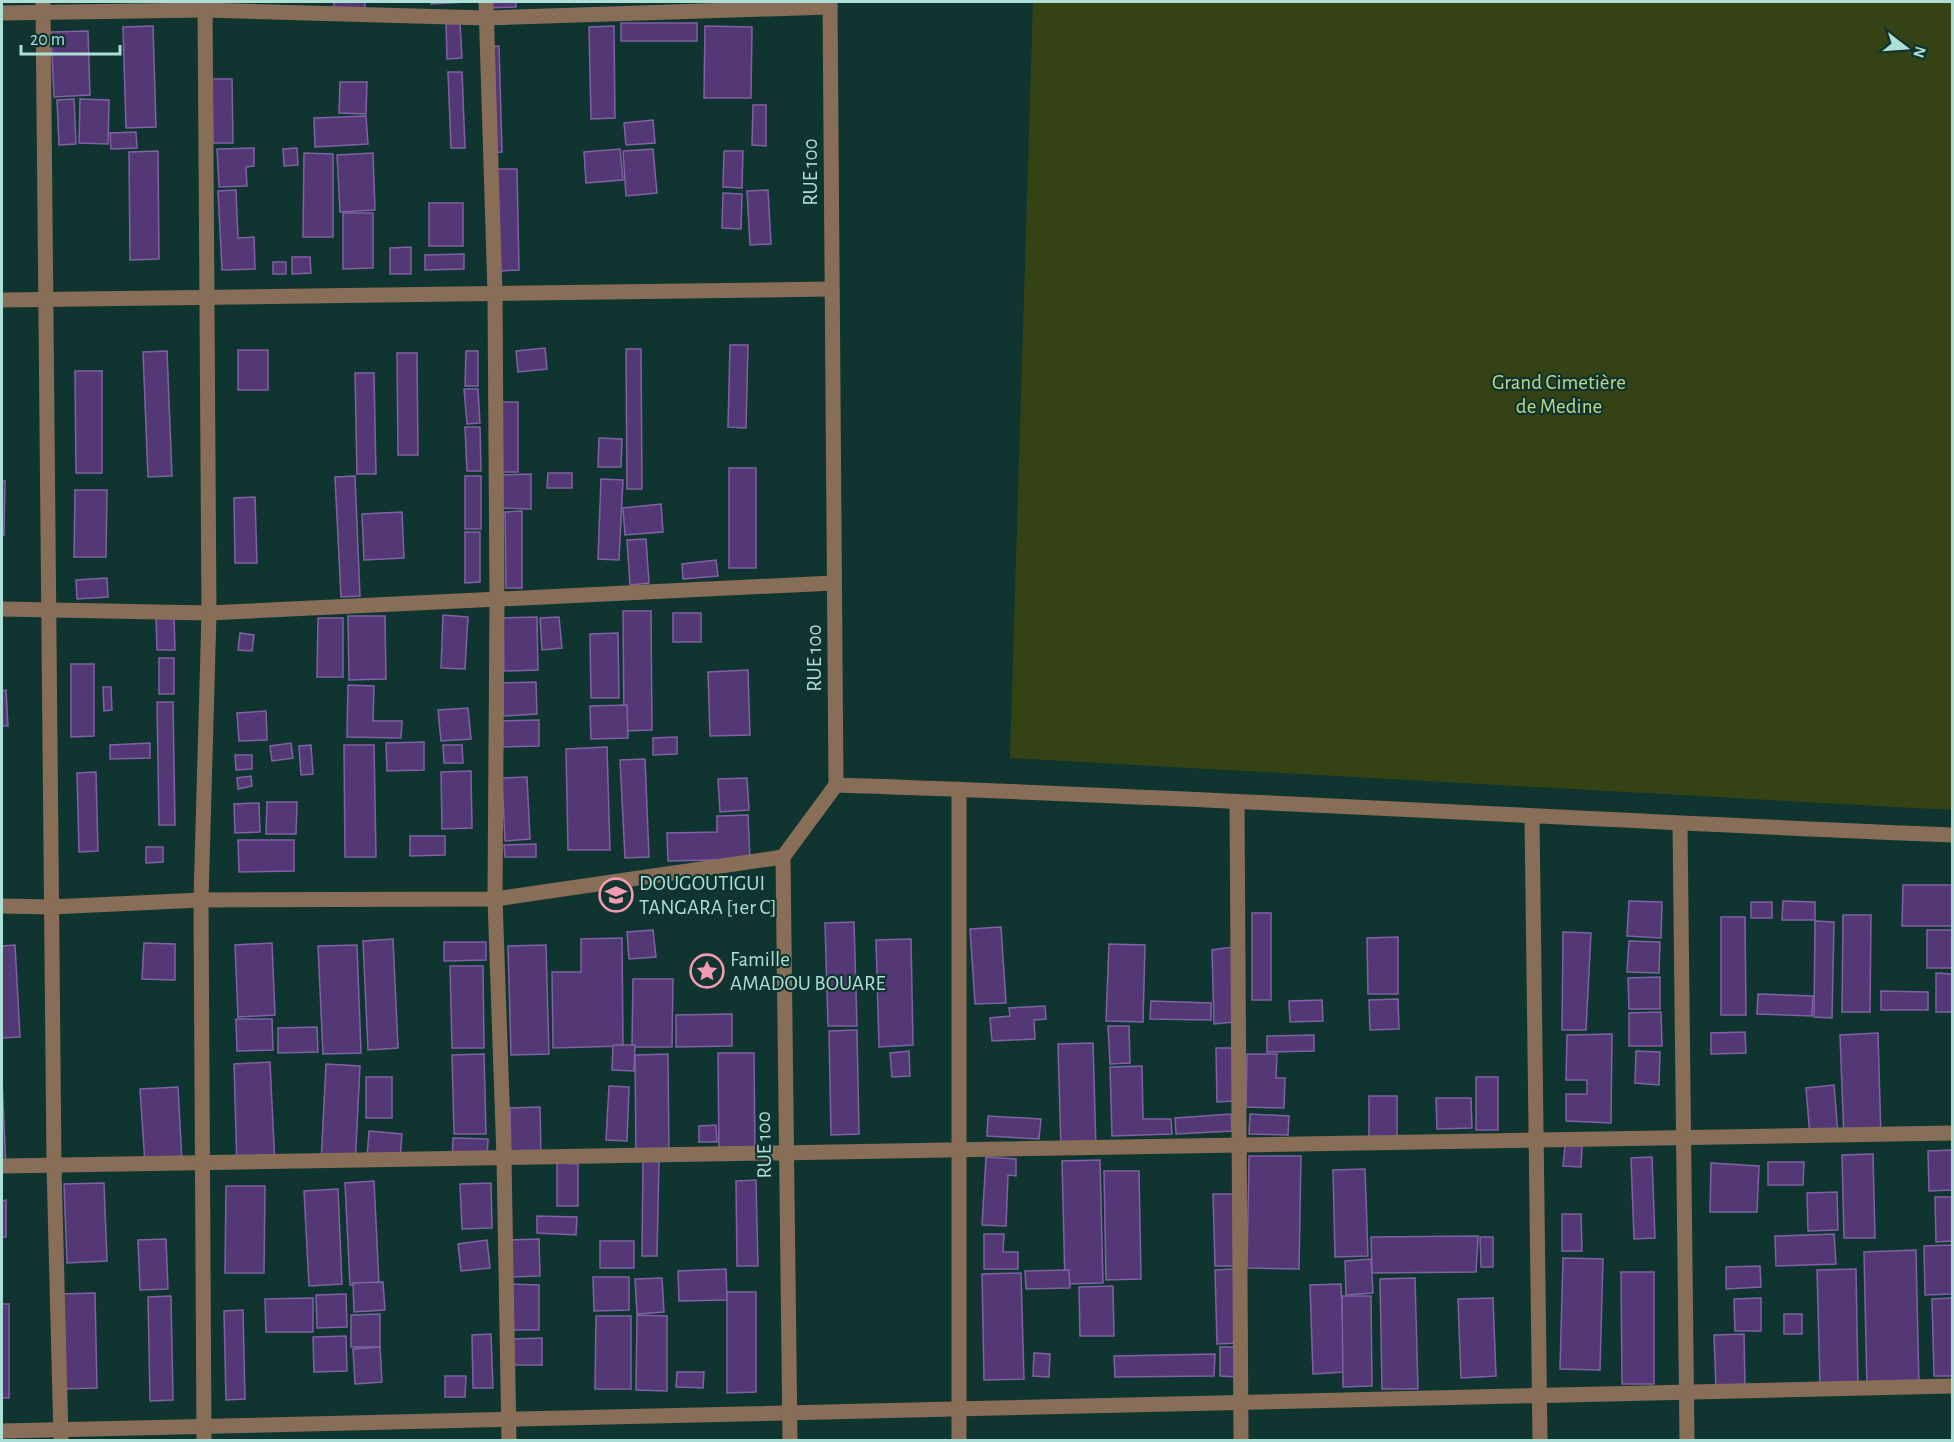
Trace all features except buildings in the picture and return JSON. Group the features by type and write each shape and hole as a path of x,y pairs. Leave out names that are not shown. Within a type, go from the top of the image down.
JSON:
{"street":[{"path":"486,2 495,294 495,899 504,1158 509,1440"},
{"path":"2,13 43,6 205,6 486,18 830,4"},
{"name":"RUE 100","path":"830,4 836,785"},
{"path":"43,6 54,1166 61,1435"},
{"path":"203,1434 201,900 209,613 205,6"},
{"path":"2,300 832,289"},
{"path":"2,609 209,613 834,583"},
{"path":"2,906 51,907 201,900 495,899 783,857 836,785 1953,835"},
{"path":"959,789 959,1440"},
{"path":"1237,802 1241,1440"},
{"path":"1532,817 1540,1440"},
{"path":"1680,824 1687,1440"},
{"name":"RUE 100","path":"783,857 790,1440"},
{"path":"2,1166 1953,1133"},
{"path":"2,1431 61,1435 203,1434 509,1420 1953,1386"}],"green space":[{"name":"Grand Cimetière de Medine","path":"1033,2 1952,2 1952,810 1010,758"}],"place":[{"name":"DOUGOUTIGUI TANGARA [1er C]","path":"616,895"},
{"name":"Famille AMADOU BOUARE","path":"707,971"}]}
